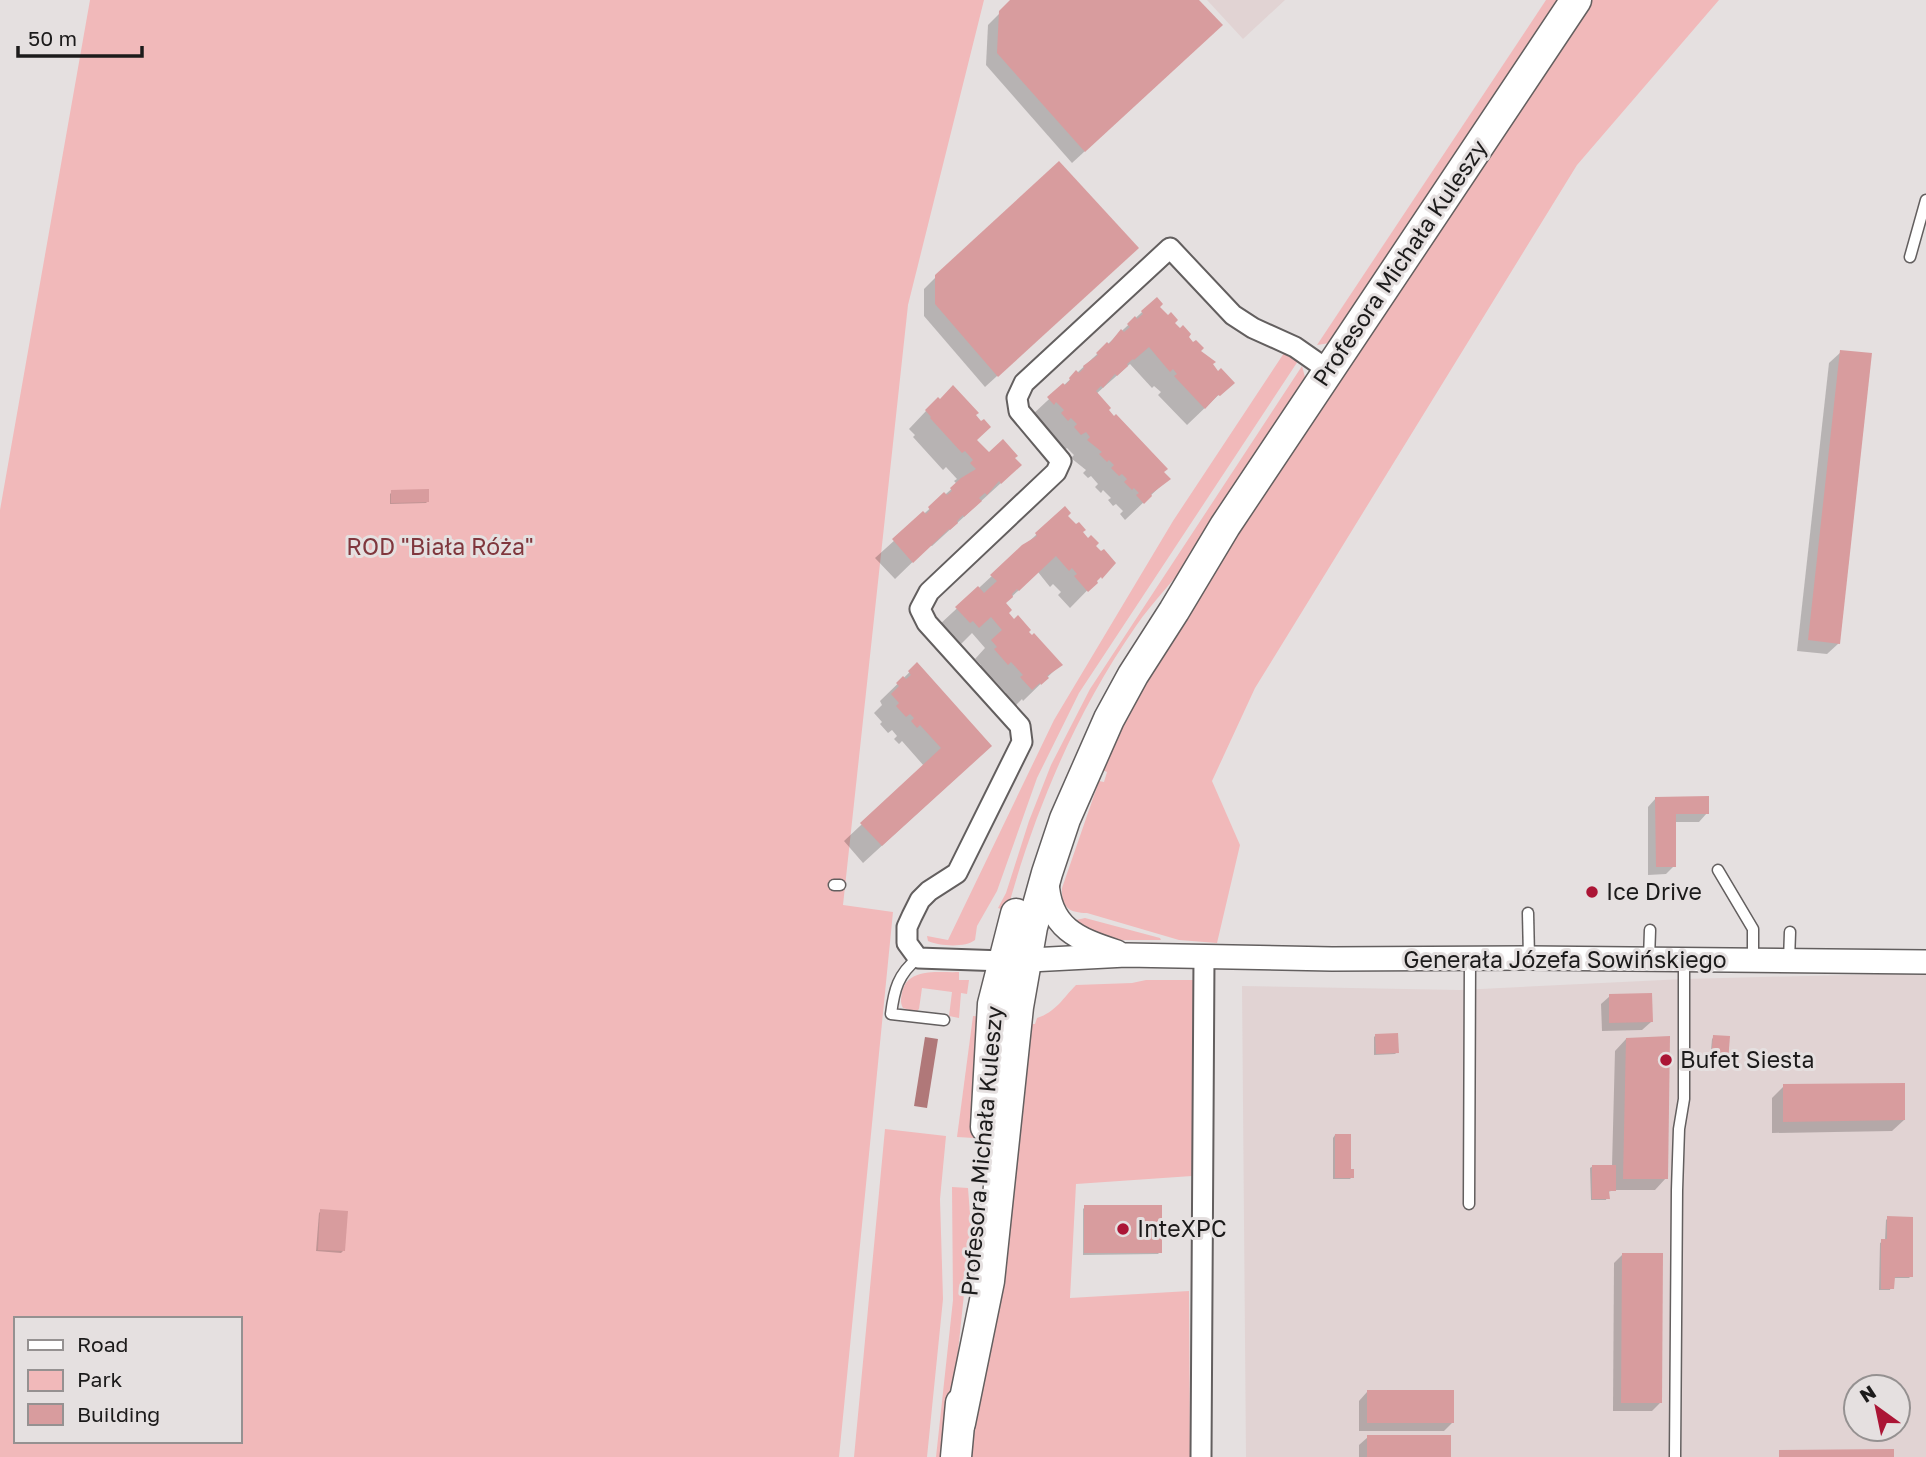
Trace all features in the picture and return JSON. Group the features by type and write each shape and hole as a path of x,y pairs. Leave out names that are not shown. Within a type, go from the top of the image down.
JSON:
{"main road":[{"name":"Profesora Michała Kuleszy","path":"956,1457 963,1352 984,1148 993,1004 1032,927 1065,820 1109,719 1225,526 1576,0"},
{"name":"Profesora Michała Kuleszy","path":"960,1423 989,1281 1015,1028 1015,960 1023,889 1045,821 1086,730 1143,628 1225,526"}],"street":[{"path":"1015,960 915,955 916,925 912,916 920,900 929,891 957,873 1022,742 1020,726 927,623 920,609 929,592 1056,472 1062,461 1019,411 1017,398 1024,383 1170,248 1233,315 1253,328 1295,347 1328,370"},
{"path":"1047,873 1050,903 1063,925 1075,936 1126,956"},
{"name":"Generała Józefa Sowińskiego","path":"1015,960 1126,956 1926,962"},
{"path":"1201,1457 1204,958"}],"lane":[{"path":"1910,257 1926,200"},
{"path":"1718,870 1753,929 1753,961"},
{"path":"1528,914 1529,958"},
{"path":"1649,959 1650,930"},
{"path":"1789,961 1790,932"},
{"path":"915,955 896,983 891,1014 944,1020"},
{"path":"1469,1204 1470,959"},
{"path":"1675,1457 1679,1129 1684,1099 1684,960"}],"shaded area":[{"path":"1207,0 1285,0 1243,39"},
{"path":"1926,973 1926,1457 1246,1457 1242,986 1460,990 1684,979"},
{"path":"925,1037 938,1039 927,1108 914,1106"}],"green space":[{"name":"ROD \"Biała Róża\"","path":"90,0 984,0 908,305 843,905 893,912 839,1457 0,1457 0,510"},
{"path":"1546,0 1561,0 1330,343 1317,345"},
{"path":"1590,0 1719,0 1577,165 1255,688 1212,781 1240,845 1217,943 1179,940 1067,908 1062,888 1099,781 1104,782 1107,772 1100,769 1128,694"},
{"path":"1284,353 1298,361 1079,693 1037,778 997,891 977,926 975,940 952,945 928,941 927,936 948,940 1054,720 1173,521"},
{"path":"1302,366 1304,386 1250,472 1193,555 1136,626 1094,693 1044,799 1007,911 998,908 1006,893 1029,821 1051,765 1090,689"},
{"path":"1085,918 1161,940 1107,940 1069,925"},
{"path":"959,972 959,980 969,980 967,994 961,993 959,1018 949,1016 952,992 922,988 919,1009 916,1012 903,1008 902,992 911,978 925,973"},
{"path":"1196,980 1192,1176 1076,1184 1070,1298 1189,1291 1190,1457 967,1457 1029,1024 1035,1024 1037,1018 1054,1008 1076,985"},
{"path":"973,1016 985,1017 982,1105 974,1138 957,1137"},
{"path":"885,1129 946,1136 940,1199 943,1299 927,1457 854,1457"},
{"path":"952,1187 968,1188 971,1227 947,1457 936,1457 953,1300"}],"building":[{"path":"1010,0 1199,0 1223,25 1085,152 997,53 999,11"},
{"path":"1059,161 1139,248 998,377 935,304 935,275"},
{"path":"1157,297 1163,304 1160,307 1168,315 1171,312 1178,320 1175,323 1180,328 1183,325 1191,334 1189,337 1193,342 1196,340 1204,348 1201,351 1216,362 1213,364 1218,371 1221,368 1235,383 1205,409 1174,376 1177,374 1173,369 1170,372 1149,347 1127,364 1117,376 1115,374 1103,388 1101,386 1096,391 1111,408 1109,410 1114,416 1116,414 1168,469 1164,472 1171,479 1151,494 1144,504 1136,495 1139,493 1124,482 1127,479 1122,474 1119,476 1111,468 1114,465 1109,460 1107,462 1099,454 1102,452 1087,440 1090,437 1086,432 1081,435 1074,427 1077,424 1071,418 1068,421 1061,413 1064,410 1056,402 1054,405 1047,397 1063,383 1065,385 1076,370 1079,373 1121,329 1124,332 1130,327 1127,324 1135,316 1137,319 1143,314 1141,311"},
{"path":"1840,350 1872,353 1840,644 1808,640"},
{"path":"953,385 979,413 976,415 981,421 984,419 991,427 977,440 989,452 1003,439 1022,465 1001,484 999,481 987,495 985,493 979,498 982,501 964,517 963,515 958,523 913,563 892,539 923,511 926,514 930,510 928,507 944,492 947,495 952,491 950,488 961,478 976,469 970,463 973,460 965,451 962,453 925,410"},
{"path":"429,489 429,502 391,503 391,490"},
{"path":"1065,506 1071,513 1068,516 1076,524 1079,522 1086,530 1083,532 1088,538 1091,535 1099,543 1096,546 1101,551 1104,549 1116,563 1088,592 1074,576 1077,574 1072,568 1069,571 1056,556 1019,591 1017,589 1006,603 1012,610 1009,613 1014,619 1018,615 1031,630 1029,632 1032,635 1034,633 1063,665 1032,690 1011,662 1008,665 994,649 997,647 991,640 1002,630 991,617 979,628 973,621 970,623 955,607 978,586 984,593 997,581 990,575 1022,545 1037,536 1035,533"},
{"path":"917,662 992,746 882,846 860,823 941,748 920,725 917,728 911,721 914,718 910,714 906,717 896,706 899,703 891,694 899,686 896,683 903,676 906,679 911,675 908,671"},
{"path":"1709,796 1709,814 1676,814 1676,867 1656,867 1655,797"},
{"path":"1652,993 1653,1022 1609,1023 1609,994"},
{"path":"1398,1033 1399,1053 1376,1054 1375,1034"},
{"path":"1713,1035 1730,1036 1728,1062 1711,1061"},
{"path":"1670,1036 1668,1179 1623,1179 1626,1038"},
{"path":"1905,1083 1905,1120 1783,1122 1783,1084"},
{"path":"1335,1134 1351,1134 1351,1169 1354,1169 1354,1178 1335,1178"},
{"path":"1592,1165 1616,1165 1616,1191 1609,1191 1610,1199 1592,1199"},
{"name":"InteXPC","path":"1084,1205 1162,1205 1162,1253 1084,1253"},
{"path":"320,1209 348,1211 345,1251 318,1250"},
{"path":"1887,1216 1913,1217 1913,1277 1895,1277 1894,1289 1881,1289 1881,1239 1887,1239"},
{"path":"1622,1253 1663,1253 1662,1403 1621,1403"},
{"path":"1367,1390 1454,1390 1454,1423 1367,1423"},
{"path":"1367,1435 1451,1435 1451,1457 1367,1457"},
{"path":"1894,1449 1894,1457 1779,1457 1779,1450"}],"place":[{"name":"Ice Drive","path":"1592,892"},
{"name":"Bufet Siesta","path":"1666,1060"},
{"name":"InteXPC","path":"1123,1229"}]}
